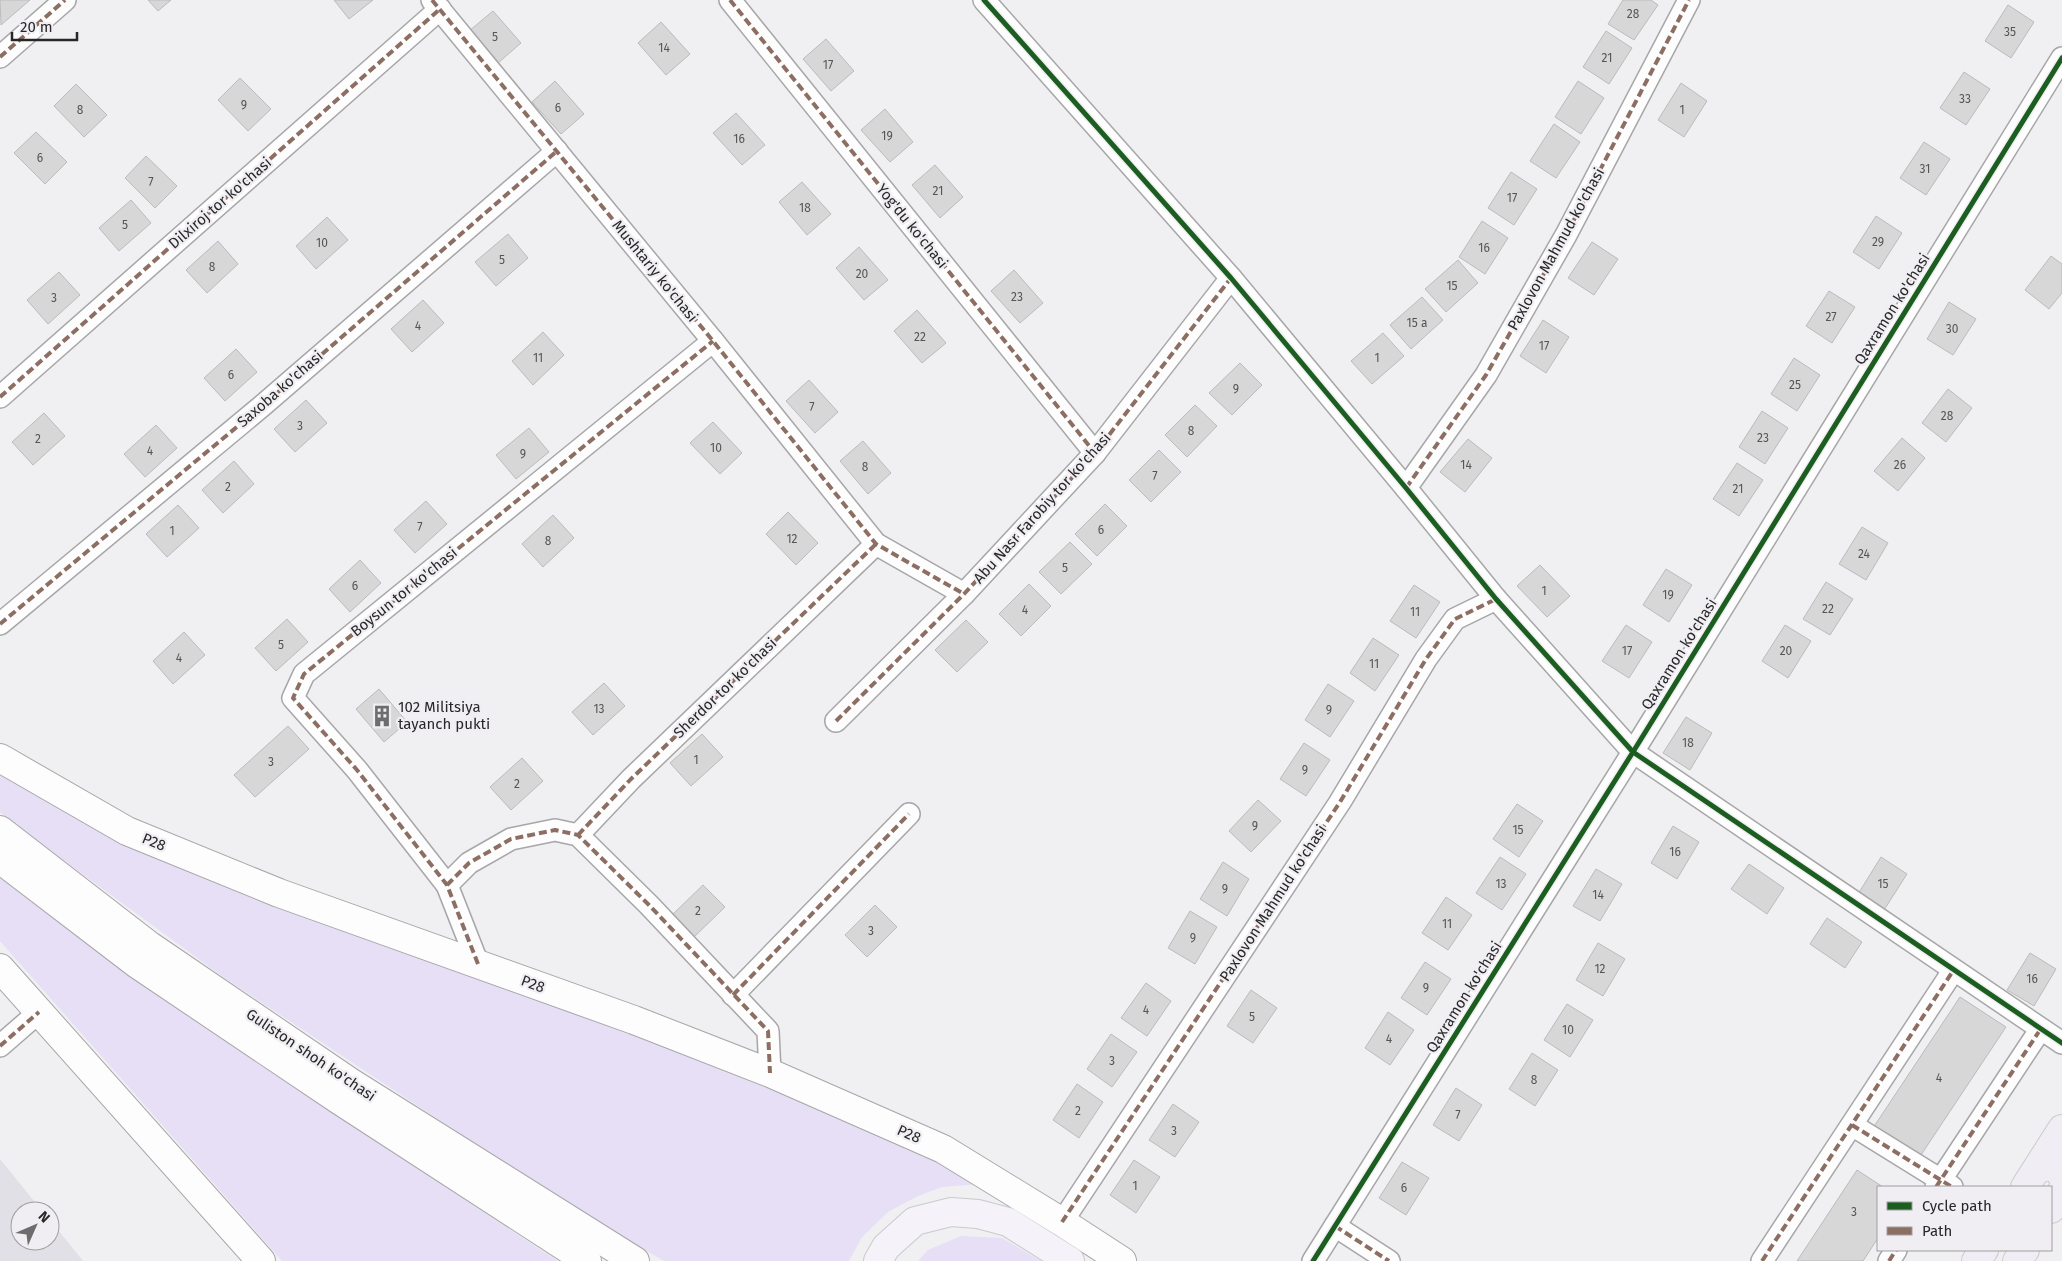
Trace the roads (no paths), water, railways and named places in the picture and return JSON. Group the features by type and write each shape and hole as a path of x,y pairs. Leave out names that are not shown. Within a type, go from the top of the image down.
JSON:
{"highway":[{"path":"2042,1177 2062,1129"},
{"path":"2052,1207 2062,1191"}],"main road":[{"name":"Р28","path":"0,758 127,831 279,893 634,1020 770,1073 943,1149 1122,1261"},
{"name":"Guliston shoh ko'chasi","path":"0,830 150,946 350,1082 635,1261"},
{"name":"Guliston shoh ko'chasi","path":"0,858 145,970 338,1100 587,1261"},
{"path":"0,968 261,1261"},
{"path":"878,1261 886,1247 915,1221 951,1212 978,1214 1008,1222 1070,1261"}],"street":[{"path":"0,57 65,0"},
{"name":"Yog'du ko'chasi","path":"730,0 1095,453"},
{"path":"984,0 1231,278 1406,488 1496,600 1633,752 2062,1044"},
{"name":"Paxlovon Mahmud ko'chasi","path":"1406,488 1486,375 1566,235 1689,0"},
{"name":"Mushtariy ko'chasi","path":"436,5 713,341 876,544"},
{"name":"Dilxiroj tor ko'chasi","path":"0,397 436,5"},
{"name":"Qaxramon ko'chasi","path":"1313,1261 1633,752 2062,58"},
{"name":"Saxoba ko'chasi","path":"0,624 262,406 557,150"},
{"name":"Abu Nasr Farobiy tor ko'chasi","path":"836,721 964,594 1095,453 1231,278"},
{"name":"Boysun tor ko'chasi","path":"447,885 358,770 293,698 304,674 713,341"},
{"path":"876,544 964,594"},
{"name":"Sherdor tor ko'chasi","path":"578,835 631,779 876,544"},
{"name":"Paxlovon Mahmud ko'chasi","path":"1062,1222 1340,802 1426,659 1455,620 1496,600"},
{"path":"733,995 908,814"},
{"path":"478,964 447,885 469,863 511,839 555,830 578,835 649,905 768,1031 770,1073"},
{"path":"1762,1261 1953,971"},
{"path":"0,1046 38,1012"},
{"path":"1852,1125 1943,1185 2040,1030"},
{"path":"1335,1226 1389,1261"}],"place":[{"name":"102 Militsiya tayanch pukti","path":"382,716"}]}
